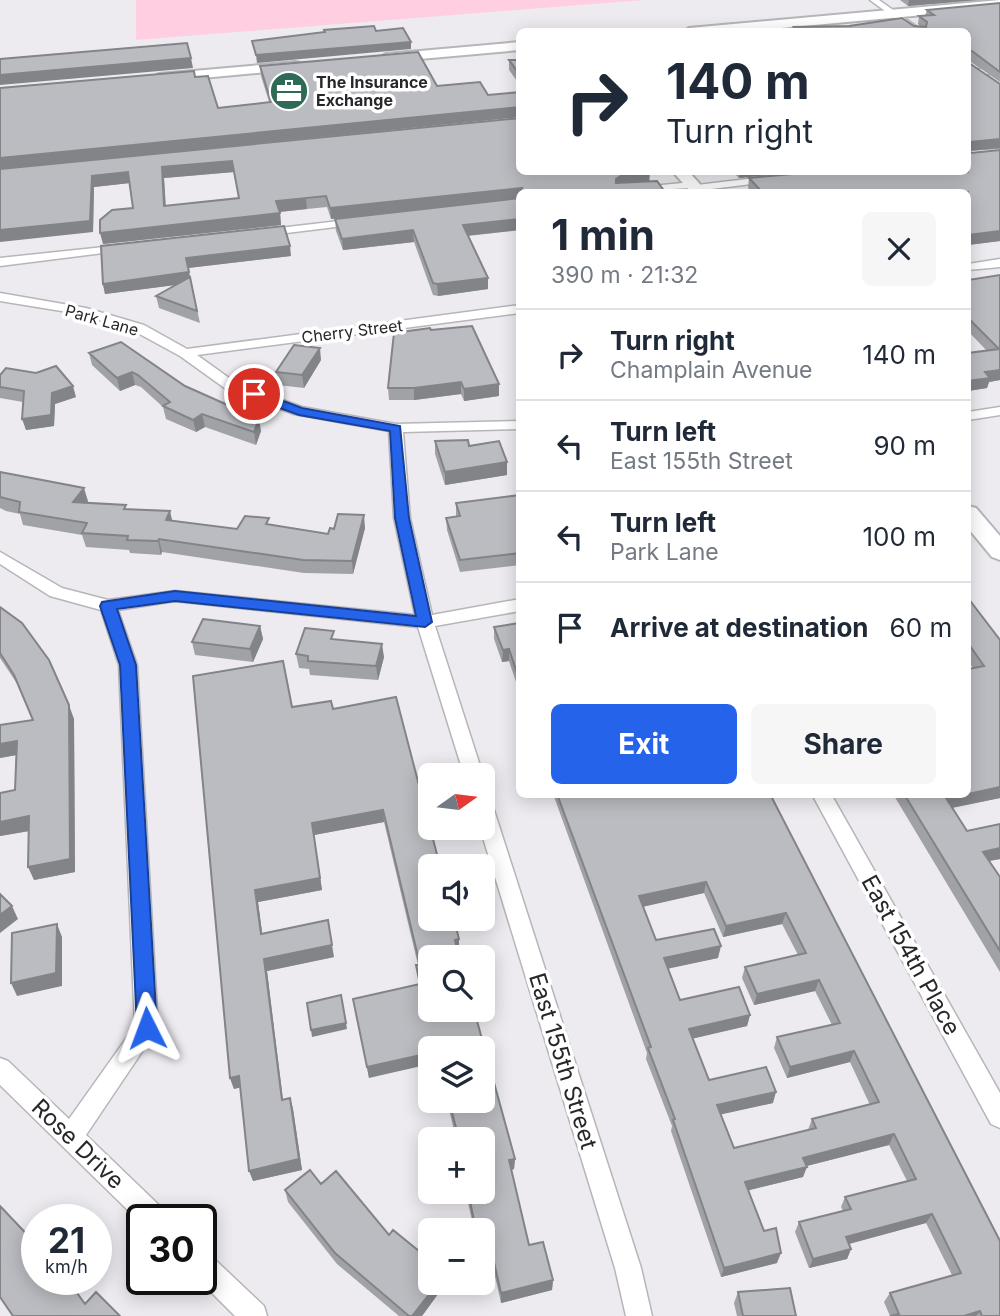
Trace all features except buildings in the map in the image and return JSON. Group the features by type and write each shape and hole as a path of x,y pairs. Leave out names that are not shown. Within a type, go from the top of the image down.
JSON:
{"street":[{"path":"874,0 915,28"},
{"path":"732,28 1000,4"},
{"path":"377,59 516,46"},
{"path":"139,80 310,65"},
{"path":"973,73 1000,70"},
{"path":"973,73 989,80"},
{"path":"677,189 791,177"},
{"path":"246,234 369,221"},
{"path":"0,262 137,247"},
{"path":"971,267 1000,263"},
{"name":"Park Lane","path":"0,297 82,312 127,325 185,353 231,386 299,411 396,428 516,425"},
{"name":"Cherry Street","path":"185,353 516,310"},
{"path":"971,416 1000,411"},
{"path":"396,428 402,518 425,622 469,763"},
{"path":"971,523 1000,552"},
{"path":"0,556 56,592 108,606 175,596 425,622 516,606"},
{"path":"71,1136 147,1028 128,665 108,606"},
{"name":"East 154th Place","path":"823,798 1000,1115"},
{"name":"East 155th Street","path":"493,840 628,1268 639,1316"},
{"name":"Rose Drive","path":"0,1069 140,1204"},
{"path":"217,1280 254,1316"}],"shaded area":[{"path":"136,0 644,0 136,40"}],"place":[{"name":"The Insurance Exchange","path":"289,91"}],"route":[{"path":"147,1028 128,665 108,606 175,596 425,622 402,518 396,428 299,411 254,394"}]}
